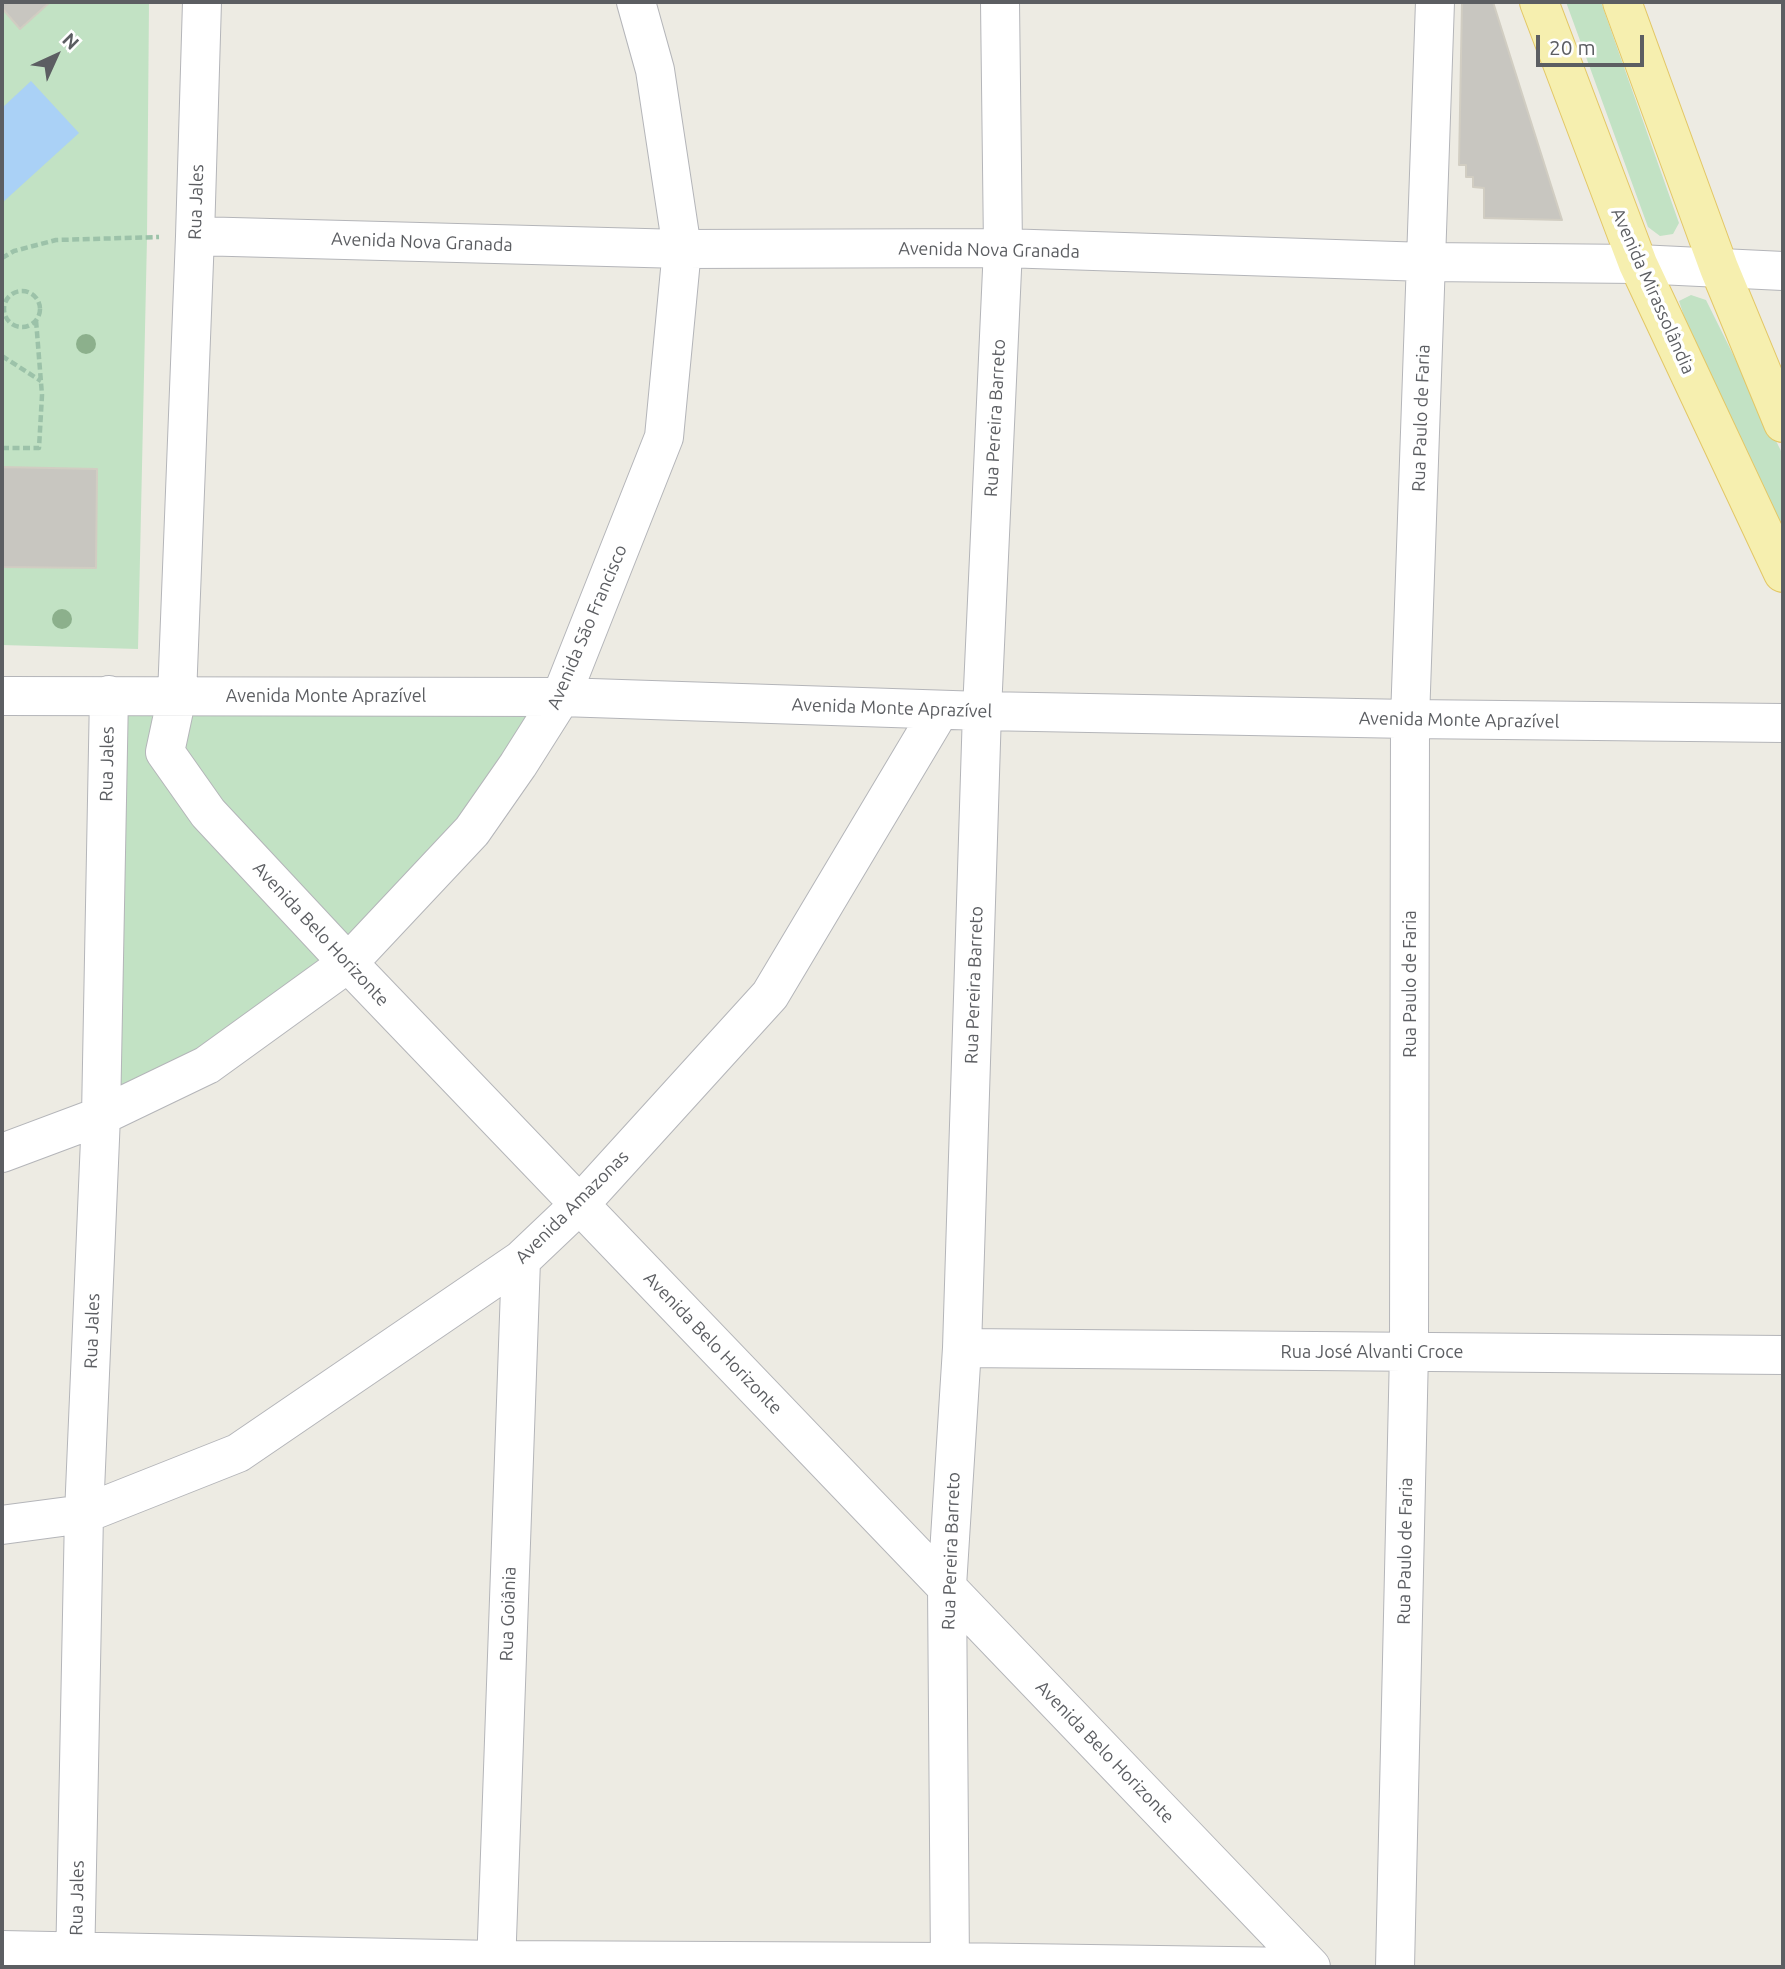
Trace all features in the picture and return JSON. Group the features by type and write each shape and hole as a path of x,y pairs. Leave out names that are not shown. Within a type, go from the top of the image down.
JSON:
{"main road":[{"name":"Avenida Mirassolândia","path":"1539,2 1638,264 1783,573"},
{"path":"1622,2 1719,268 1783,423"}],"street":[{"name":"Rua Jales","path":"177,696 202,2"},
{"name":"Avenida São Francisco","path":"2,1153 101,1116 207,1065 348,963 472,831 561,697 664,437 682,249 655,70 636,2"},
{"name":"Rua Pereira Barreto","path":"951,1964 947,1586 962,1349 982,711 1003,248 1000,2"},
{"name":"Rua Paulo de Faria","path":"1395,1967 1409,1352 1410,719 1435,2"},
{"name":"Avenida Nova Granada","path":"195,236 682,249 1003,248 1426,262 1638,264 1783,271"},
{"name":"Rua Jales","path":"75,1959 84,1514 101,1116 109,695"},
{"name":"Avenida Monte Aprazível","path":"2,696 561,697 982,711 1783,723"},
{"name":"Avenida Belo Horizonte","path":"177,696 165,752 208,813 348,963 1311,1967"},
{"name":"Avenida Amazonas","path":"2,1525 84,1514 238,1453 521,1260 580,1204 770,995 940,710"},
{"name":"Rua Goiânia","path":"496,1963 521,1260"},
{"name":"Rua José Alvanti Croce","path":"962,1349 1783,1355"},
{"path":"2,1950 75,1959 1298,1967"}],"path":[{"path":"2,258 14,251 56,240 147,238"},
{"path":"2,448 39,448 41,381 36,320 39,303 31,293 20,291 14,292 3,306 10,323 21,327 36,320"},
{"path":"2,295 6,301"},
{"path":"2,356 41,381"}],"green space":[{"path":"2,2 149,2 138,649 2,645"},
{"path":"1566,2 1601,2 1679,223 1673,234 1660,236 1648,227"},
{"path":"1691,295 1706,300 1783,455 1783,530 1693,343 1679,301"},
{"path":"111,697 175,698 163,753 344,963 103,1113"},
{"path":"179,698 557,700 348,959 167,750"}],"water":[{"path":"31,81 79,133 2,203 2,108"}],"building":[{"path":"2,2 50,2 20,29 2,8"},
{"path":"1462,2 1493,2 1562,220 1484,218 1484,188 1473,187 1473,177 1466,177 1466,165 1459,165"},
{"path":"2,467 97,469 96,568 2,567"}]}
